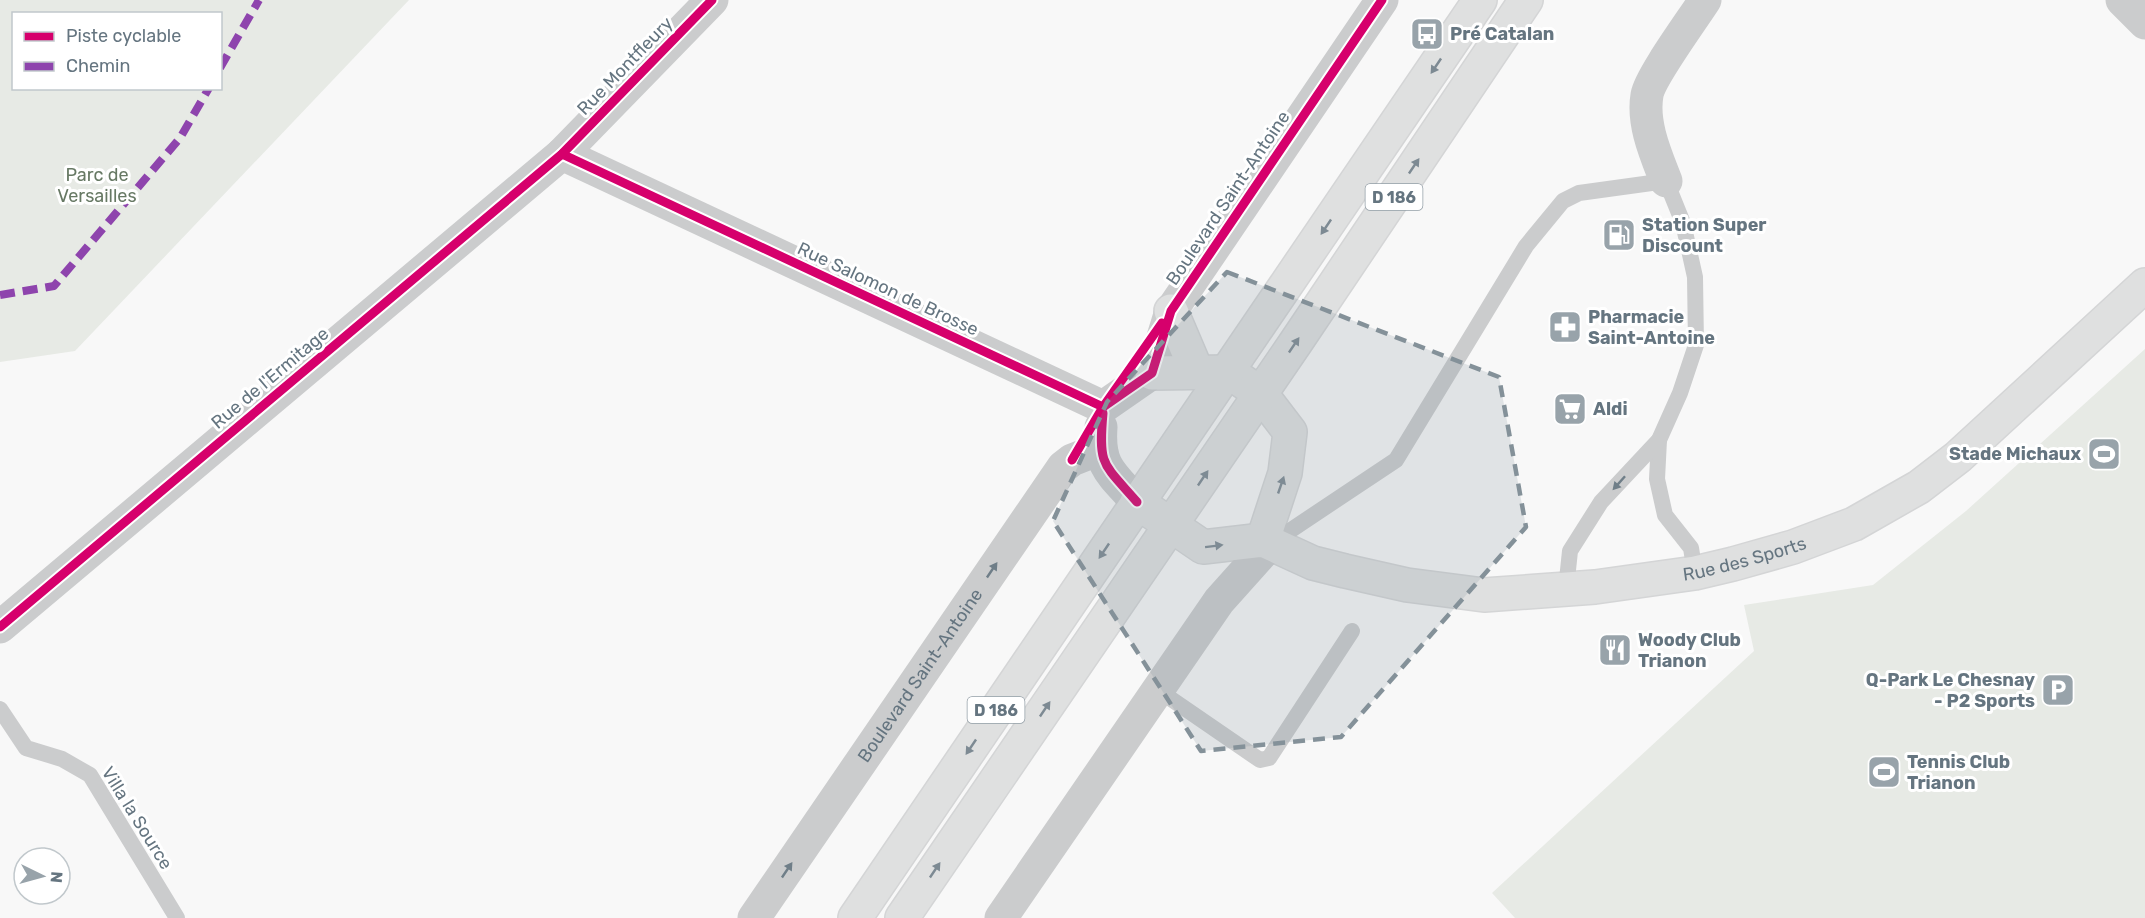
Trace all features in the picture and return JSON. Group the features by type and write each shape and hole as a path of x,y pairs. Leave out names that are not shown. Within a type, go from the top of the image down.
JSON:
{"main road":[{"name":"D 186","path":"902,918 1170,527 1245,383 1480,0"},
{"name":"D 186","path":"855,918 1137,502 1245,383 1526,0"},
{"name":"Rue des Sports","path":"1137,502 1170,527 1203,547 1266,542 1314,562 1407,585 1484,595 1566,590 1695,573 1793,547 1854,524 1918,487 1958,457 2145,285"},
{"path":"1171,311 1197,372"},
{"path":"1152,373 1197,372 1245,383 1290,432 1285,473 1266,542"}],"street":[{"name":"Rue Montfleury","path":"561,154 712,0"},
{"name":"Boulevard Saint-Antoine","path":"1152,373 1171,311 1382,0"},
{"path":"1666,181 1655,152 1646,116 1647,94 1705,0"},
{"path":"2122,0 2145,23"},
{"name":"Rue Salomon de Brosse","path":"561,154 1103,407"},
{"name":"Rue de l'Ermitage","path":"0,627 561,154"},
{"path":"1137,502 1109,470 1100,449 1103,407 1152,373"},
{"name":"Boulevard Saint-Antoine","path":"754,918 1063,467 1072,460 1100,449"},
{"path":"1001,918 1220,601 1266,542"}],"lane":[{"path":"1266,542 1396,460 1526,246 1563,201 1579,193 1666,181 1683,223 1695,277 1696,345 1680,393 1659,440 1601,502 1570,552 1566,590"},
{"path":"1659,440 1657,479 1665,515 1690,548 1695,573"},
{"path":"1158,690 1242,750 1260,760 1269,758 1352,631"},
{"name":"Villa la Source","path":"0,709 26,748 62,759 90,775 177,918"}],"highlighted area":[{"path":"1227,272 1499,377 1526,527 1341,737 1201,751 1053,521 1107,402"}],"green space":[{"name":"Parc de Versailles","path":"0,0 409,0 75,351 0,362"},
{"name":"Tennis Club Trianon","path":"2145,349 2145,918 1515,918 1492,893 1754,651 1744,605 1873,585 1966,511"}],"marked path":[{"path":"222,65 259,0"},
{"path":"0,295 54,286 180,138 208,90"}],"cycle path":[{"path":"0,627 562,154 712,0"},
{"path":"1103,407 1152,373 1171,311 1382,0"},
{"path":"562,154 1103,407"},
{"path":"1072,460 1103,407 1162,323"},
{"path":"1103,413 1101,444 1105,463 1137,502"}],"place":[{"name":"Pré Catalan","path":"1427,34"},
{"name":"Station Super Discount","path":"1619,235"},
{"name":"Pharmacie Saint-Antoine","path":"1565,327"},
{"name":"Aldi","path":"1570,409"},
{"name":"Stade Michaux","path":"2104,454"},
{"name":"Woody Club Trianon","path":"1615,650"},
{"name":"Q-Park Le Chesnay - P2 Sports","path":"2058,690"},
{"name":"Tennis Club Trianon","path":"1884,772"}]}
